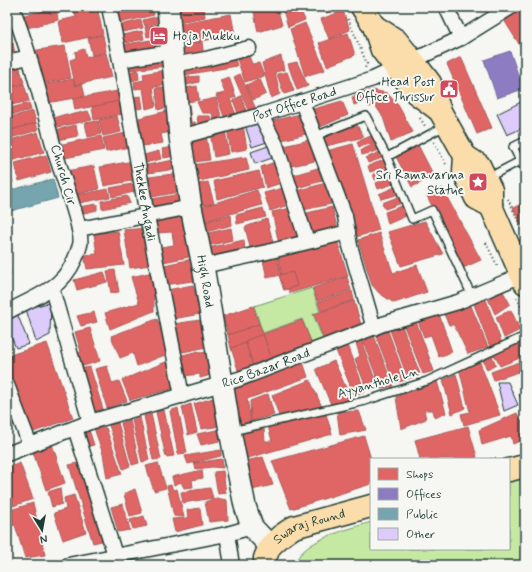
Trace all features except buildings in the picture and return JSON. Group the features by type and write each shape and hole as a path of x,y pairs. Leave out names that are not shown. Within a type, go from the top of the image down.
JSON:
{"main road":[{"name":"High Road","path":"168,7 180,137 230,431 245,506 252,527 268,556"},
{"path":"354,10 374,26 382,50 405,65 416,93 465,156 479,165 499,201 523,279"},
{"path":"465,156 464,172 476,198 499,201"},
{"path":"510,470 525,466"},
{"name":"Swaraj Round","path":"268,556 294,527 370,506"}],"street":[{"name":"Church Cir","path":"7,312 52,289 62,280 72,267 81,244 79,229 56,155 40,93 12,7"},
{"name":"Thekke Angadi","path":"109,7 120,60 147,216 182,396"},
{"path":"446,7 461,38"},
{"name":"Post Office Road","path":"180,137 262,115 373,79 461,38 511,7"},
{"path":"120,60 172,58 206,59 249,48"},
{"path":"7,62 29,57"},
{"path":"302,102 345,216 350,246 374,328"},
{"path":"262,115 276,145 307,242"},
{"path":"79,229 191,207"},
{"path":"203,266 348,232"},
{"name":"Rice Bazar Road","path":"7,454 90,422 222,385 374,328 458,302 493,287 523,279"},
{"path":"52,289 90,422"},
{"path":"7,385 30,445"},
{"path":"76,428 115,555"},
{"path":"68,565 227,534 252,527"},
{"path":"227,534 232,565"}],"lane":[{"path":"316,136 366,116 387,157 412,219 432,210 472,296"},
{"path":"387,157 439,123"},
{"path":"525,141 513,147 525,170"},
{"path":"485,178 520,161"},
{"name":"Ayyanthole Ln","path":"230,431 364,401 427,381 525,336"}],"path":[{"path":"354,10 367,64 367,67 363,70"},
{"path":"418,115 439,123"},
{"path":"499,201 525,236"},
{"path":"486,243 501,272 488,278 493,287"}],"green space":[{"path":"312,288 320,312 313,314 324,342 313,346 302,319 263,333 254,306"},
{"path":"525,477 525,565 294,565 306,548 316,542 338,532 370,522 370,550 510,550 510,481"}],"place":[{"name":"Hoja Mukku","path":"159,36"},
{"name":"Head Post Office Thrissur","path":"449,89"},
{"name":"Sri Ramavarma Statue","path":"478,182"}]}
